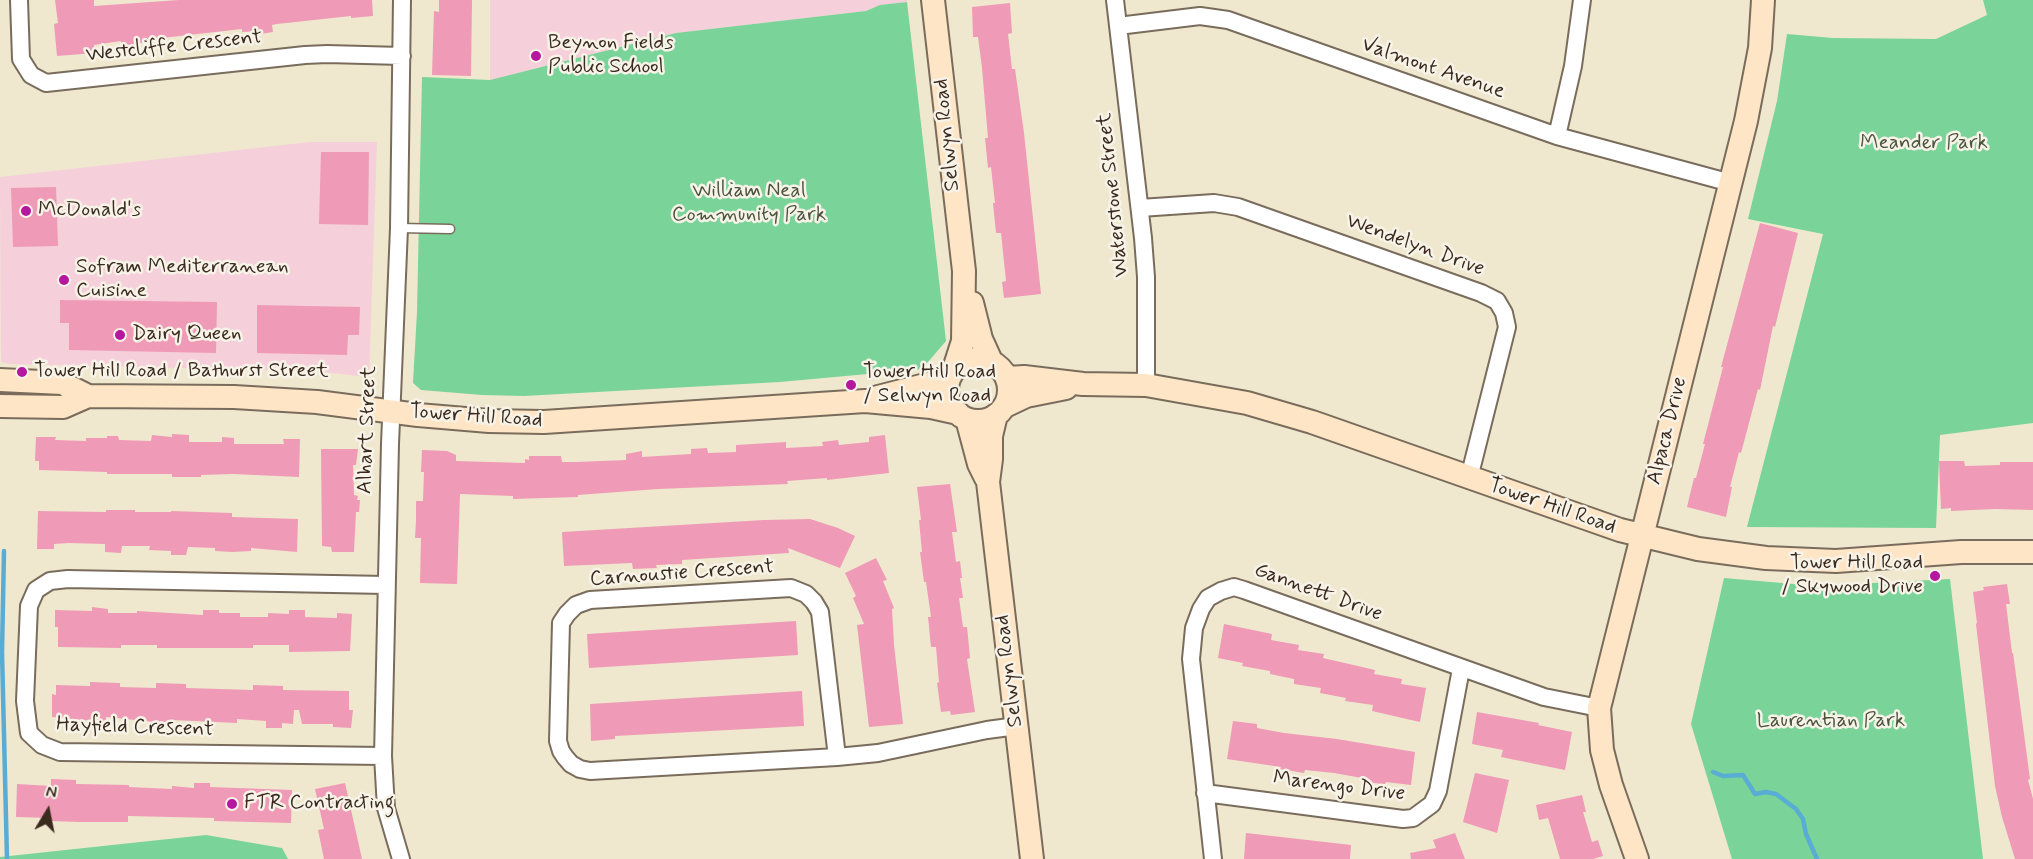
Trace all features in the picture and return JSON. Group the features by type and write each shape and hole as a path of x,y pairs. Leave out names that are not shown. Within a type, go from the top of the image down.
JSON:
{"street":[{"name":"Westcliffe Crescent","path":"20,0 21,59 31,75 46,83 305,55 402,57"},
{"name":"Alhart Street","path":"401,859 386,808 383,756 391,411 399,228 402,0"},
{"name":"Selwyn Road","path":"933,0 964,271 963,341 953,371"},
{"name":"Waterstone Street","path":"1115,0 1146,278 1146,385"},
{"path":"1557,136 1573,66 1582,0"},
{"name":"Alpaca Drive","path":"1637,859 1611,785 1602,750 1599,708 1731,183 1754,83 1760,48 1763,0"},
{"name":"Valmont Avenue","path":"1118,26 1200,16 1228,20 1557,136 1731,183"},
{"name":"Wendelyn Drive","path":"1140,208 1214,203 1238,207 1481,293 1497,302 1504,313 1507,327 1468,478"},
{"name":"Selwyn Road","path":"964,271 981,339 991,361"},
{"path":"971,359 991,361 1003,371 1007,378 1010,388 1009,398 1000,411 982,421 963,416 948,399 946,390 953,371 971,359"},
{"name":"Tower Hill Road","path":"865,401 933,383 953,371"},
{"name":"Tower Hill Road","path":"1007,378 1024,377 1083,384 1146,385 1247,403 1311,422 1641,536 1698,549 1736,555 1801,560 1868,560 1982,552 2033,552"},
{"name":"Tower Hill Road","path":"0,380 62,383 88,396"},
{"name":"Tower Hill Road","path":"1000,411 1026,396 1083,384"},
{"name":"Tower Hill Road","path":"0,406 63,407 88,396 268,399 317,402 418,415 489,421 544,422 865,401 932,407 963,416"},
{"name":"Selwyn Road","path":"1000,411 991,436 988,482 1032,859"},
{"name":"Selwyn Road","path":"963,416 979,464 988,482"},
{"name":"Hayfield Crescent","path":"383,756 60,752 42,746 29,733 25,701 29,606 36,591 50,581 68,579 386,585"},
{"name":"Gannett Drive","path":"1213,859 1191,646 1194,628 1201,609 1208,598 1221,591 1234,587 1244,590 1544,697 1599,708"},
{"name":"Carnoustie Crescent","path":"837,757 820,612 806,594 791,588 590,600 576,605 561,623 558,741 565,757 580,770 837,757 878,753 1017,726"},
{"name":"Marengo Drive","path":"1205,793 1403,819 1413,818 1432,804 1438,791 1461,669"}],"lane":[{"path":"399,228 450,229"}],"shaded area":[{"name":"Beynon Fields Public School","path":"490,0 907,0 907,2 880,5 866,11 676,33 490,80"},
{"path":"310,142 377,142 369,377 313,371 1,362 0,177"}],"green space":[{"name":"Meander Park","path":"1983,0 2033,0 2033,423 1940,435 1936,528 1747,527 1823,234 1748,219 1777,101 1787,34 1833,38 1936,39 1987,15"},
{"name":"William Neal Community Park","path":"907,2 946,341 922,369 780,382 524,396 421,390 413,383 417,312 422,77 490,80 676,33 866,11 880,5"},
{"name":"Laurentian Park","path":"1724,578 1817,586 1950,579 1983,859 1732,859 1691,724"},
{"path":"206,835 282,848 288,859 0,859 0,857"}],"building":[{"path":"55,0 94,0 94,6 179,0 372,0 373,16 351,18 351,16 277,24 272,25 273,32 260,34 260,31 242,32 242,29 162,38 133,45 121,46 121,41 94,45 95,53 57,56 54,24 58,23"},
{"path":"439,0 472,0 471,76 432,75 434,11 439,12"},
{"path":"1010,3 1012,33 1008,34 1024,133 1041,294 1004,298 1002,282 1006,281 1001,233 996,233 991,167 988,168 985,138 988,138 982,68 978,37 973,37 972,7"},
{"path":"321,152 369,152 368,225 319,224"},
{"path":"56,187 58,246 13,247 11,188"},
{"path":"1760,223 1798,233 1775,327 1773,326 1760,390 1758,389 1730,487 1732,487 1726,517 1687,507 1705,444 1703,444 1723,367 1721,367"},
{"path":"60,300 217,302 216,353 69,350 69,323 60,323"},
{"path":"257,305 360,307 359,335 348,335 347,355 257,353"},
{"path":"172,434 189,435 189,442 222,442 222,437 234,438 234,444 284,444 283,439 300,439 299,477 233,474 172,477 172,474 107,474 107,472 39,470 39,461 35,461 36,437 86,441 86,438 118,436 119,440 151,441 152,435 172,437"},
{"path":"885,435 889,473 827,480 827,478 787,481 788,484 658,489 578,495 578,497 513,499 513,496 460,494 457,584 420,583 421,538 415,538 416,501 423,501 422,450 447,451 456,455 456,461 525,463 525,459 529,460 529,456 561,456 562,462 576,462 626,460 626,454 642,451 642,457 691,454 691,449 707,448 708,453 736,452 736,445 786,442 786,448 823,446 822,442 838,440 839,445 869,442 869,437"},
{"path":"321,449 358,449 356,465 353,465 354,495 358,496 357,500 360,500 359,512 356,512 354,552 332,552 331,547 322,546"},
{"path":"1939,461 1964,461 1965,466 2000,465 2000,462 2033,462 2033,510 1951,511 1951,508 1941,509"},
{"path":"950,484 957,532 952,532 956,562 960,561 962,578 960,578 963,598 959,598 963,627 967,627 970,658 967,659 975,712 951,715 950,711 941,712 936,647 931,647 928,617 931,617 920,552 922,552 919,520 921,520 917,487"},
{"path":"106,510 232,513 232,517 298,519 297,552 251,548 251,551 232,552 215,551 215,548 188,547 186,555 171,555 171,551 149,550 150,546 122,546 121,553 105,552 105,544 69,543 54,544 54,549 37,549 38,511 106,512"},
{"path":"810,519 855,536 840,568 788,548 789,553 682,560 682,564 656,565 657,568 633,569 632,563 564,566 562,532"},
{"path":"876,558 887,580 883,581 894,608 892,609 894,645 903,724 869,727 857,625 864,624 853,598 856,596 845,573"},
{"path":"2007,584 2010,604 2006,604 2030,779 2028,780 2033,799 2033,859 2015,859 2002,817 1995,786 1976,624 1973,592 1984,590 1983,587"},
{"path":"92,607 108,609 108,613 137,613 137,611 203,615 203,610 219,610 219,613 240,613 240,617 268,617 268,613 289,614 289,610 305,610 305,617 337,618 337,613 352,614 350,651 289,652 289,645 253,645 253,648 157,648 157,645 121,645 121,648 58,647 55,610 92,611"},
{"path":"796,621 798,655 589,668 587,634"},
{"path":"1224,624 1272,634 1271,640 1299,645 1298,650 1324,654 1323,658 1375,670 1374,674 1402,679 1401,684 1426,688 1420,722 1372,711 1373,705 1345,701 1346,698 1320,693 1321,688 1294,684 1294,679 1270,674 1270,671 1242,666 1243,663 1218,658"},
{"path":"90,682 120,683 120,687 156,688 156,683 186,684 186,688 253,690 253,685 283,686 283,690 349,691 349,710 353,710 351,728 333,727 333,724 302,724 299,710 294,710 293,724 282,723 282,728 266,728 266,721 237,719 237,723 172,720 171,727 155,726 155,722 106,717 106,722 52,717 52,694 56,695 56,685 90,686"},
{"path":"802,691 804,726 615,736 615,739 591,741 590,704"},
{"path":"1477,712 1539,723 1538,725 1572,732 1565,770 1501,757 1503,750 1472,744"},
{"path":"1233,721 1257,724 1257,728 1284,733 1415,752 1411,785 1362,782 1362,778 1334,773 1305,770 1304,773 1227,759"},
{"path":"1475,773 1509,780 1497,833 1463,822"},
{"path":"51,779 76,780 76,784 172,789 172,786 194,788 194,783 210,783 210,787 292,790 291,823 128,816 128,822 80,822 16,817 17,784 51,786"},
{"path":"345,783 362,859 324,859 318,830 324,829 315,789"},
{"path":"1582,795 1586,812 1583,812 1592,842 1598,840 1603,856 1593,859 1560,859 1548,818 1539,820 1536,805"},
{"path":"1246,833 1351,845 1350,859 1244,859"},
{"path":"1455,833 1465,859 1411,859 1410,853 1436,848 1433,840"}],"waterway":[{"path":"4,551 2,652 7,859"},
{"path":"1713,772 1723,776 1743,775 1755,794 1766,792 1776,794 1796,809 1803,819 1806,834 1817,859"}],"place":[{"name":"Beynon Fields Public School","path":"536,56"},
{"name":"McDonald's","path":"26,211"},
{"name":"Sofram Mediterranean Cuisine","path":"64,280"},
{"name":"Dairy Queen","path":"120,335"},
{"name":"Tower Hill Road / Bathurst Street","path":"22,372"},
{"name":"Tower Hill Road / Selwyn Road","path":"851,385"},
{"name":"Tower Hill Road / Skywood Drive","path":"1935,576"},
{"name":"FTR Contracting","path":"232,804"}]}
